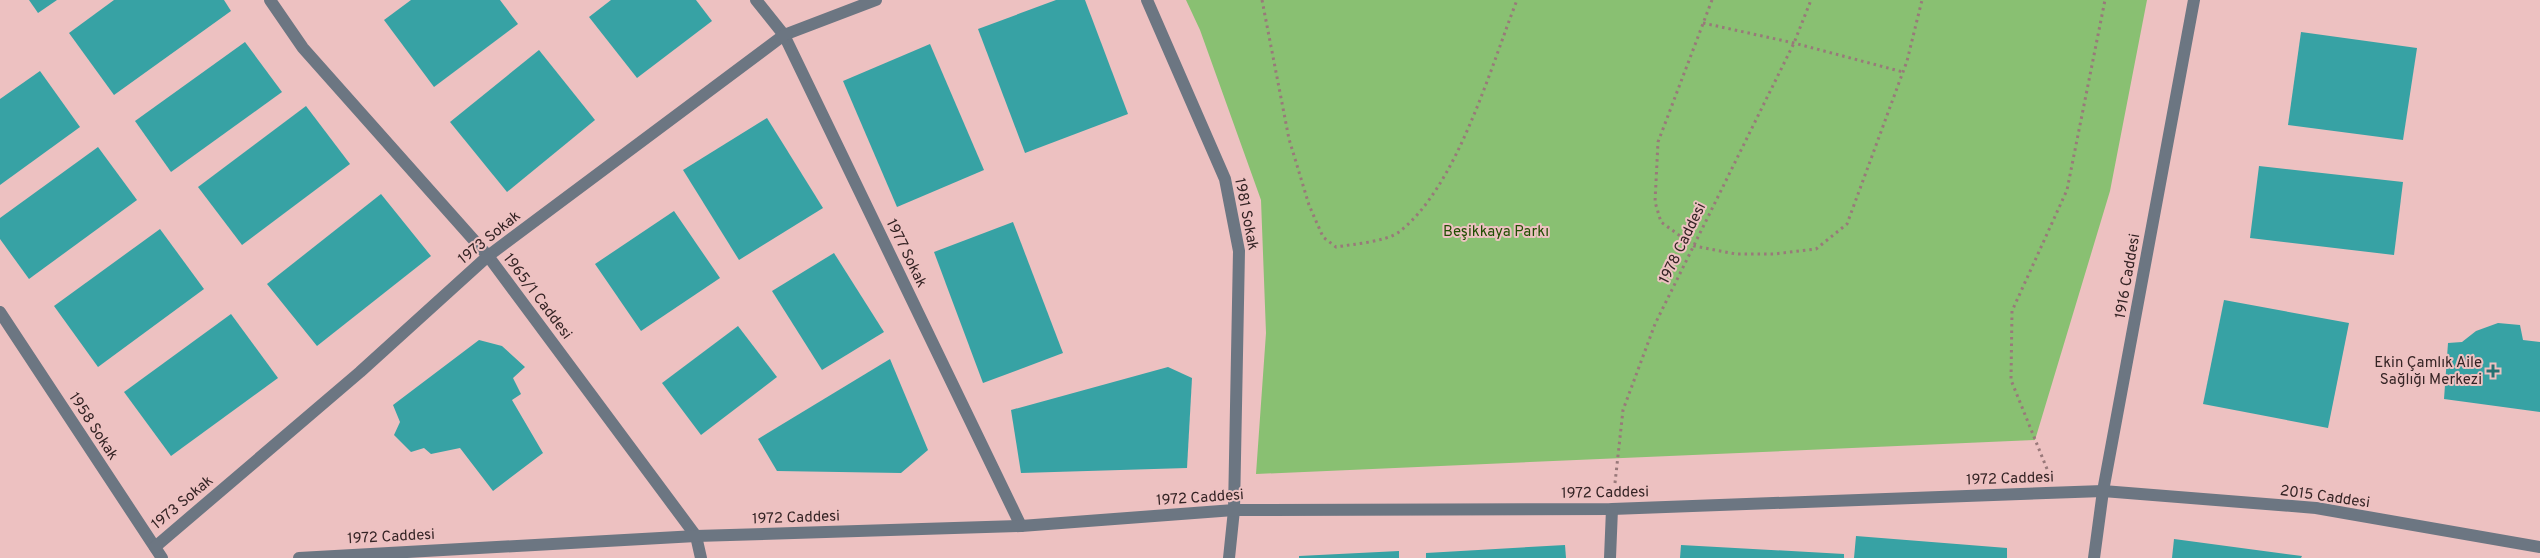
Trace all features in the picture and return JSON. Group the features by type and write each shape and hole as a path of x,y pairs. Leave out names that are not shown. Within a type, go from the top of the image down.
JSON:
{"street":[{"name":"1965/1 Caddesi","path":"270,0 303,48 488,256 696,536 701,558"},
{"name":"1977 Sokak","path":"756,0 784,35 1020,526"},
{"name":"1973 Sokak","path":"155,547 360,372 488,256 784,35 876,0"},
{"name":"1981 Sokak","path":"1147,0 1225,179 1240,251 1234,510 1229,558"},
{"name":"1916 Caddesi","path":"2094,558 2103,491 2194,0"},
{"name":"1958 Sokak","path":"0,312 162,558"},
{"name":"1972 Caddesi","path":"300,558 696,536 1020,526 1234,510 1612,509 2103,491"},
{"name":"2015 Caddesi","path":"2103,491 2316,508 2540,548"},
{"path":"1610,558 1612,509"}],"path":[{"path":"1262,0 1292,148 1309,205 1323,237 1336,247 1372,241 1398,233 1437,191 1467,130 1517,0"},
{"path":"1712,0 1658,142 1655,202 1661,222 1694,246 1736,254 1774,254 1816,249 1847,224 1903,72 1922,0"},
{"name":"1978 Caddesi","path":"1612,509 1622,410 1655,324 1794,44 1811,0"},
{"path":"2056,493 2011,380 2012,311 2067,190 2105,0"},
{"path":"1703,23 1903,72"}],"green space":[{"name":"Beşikkaya Parkı","path":"1186,0 2147,0 2110,191 2035,440 1256,474 1266,333 1261,200 1200,30"}],"building":[{"path":"29,0 57,0 38,13"},
{"path":"114,0 224,0 231,11 114,95 69,33"},
{"path":"411,0 500,0 518,24 434,87 384,20"},
{"path":"611,0 696,0 712,21 637,78 589,17"},
{"path":"1056,0 1085,0 1128,114 1025,153 978,29"},
{"path":"2301,32 2417,48 2403,140 2288,125"},
{"path":"245,42 282,92 171,172 135,121"},
{"path":"930,44 984,170 897,207 843,81"},
{"path":"539,50 595,120 507,192 450,122"},
{"path":"40,71 80,127 0,185 0,99"},
{"path":"306,106 350,164 242,245 198,187"},
{"path":"767,118 823,208 739,260 683,170"},
{"path":"98,147 137,200 29,279 0,239 0,218"},
{"path":"2259,166 2403,182 2394,255 2250,238"},
{"path":"381,194 431,256 317,346 267,284"},
{"path":"674,211 720,278 641,331 595,264"},
{"path":"1013,222 1063,353 983,383 934,252"},
{"path":"160,229 204,289 98,367 54,306"},
{"path":"834,253 884,332 822,370 772,291"},
{"path":"2224,300 2349,323 2328,428 2203,404"},
{"path":"231,314 278,378 171,456 124,392"},
{"name":"Ekin Çamlık Aile Sağlığı Merkezi","path":"2498,323 2520,325 2523,340 2540,342 2540,412 2444,399 2448,343 2462,342 2476,331"},
{"path":"738,326 777,377 701,435 662,383"},
{"path":"479,340 502,346 525,367 513,378 521,394 512,400 543,453 493,491 460,448 431,454 424,448 411,452 394,435 400,422 393,405"},
{"path":"890,359 928,450 901,473 777,471 758,439"},
{"path":"1168,367 1192,378 1187,468 1021,473 1011,410"},
{"path":"1856,536 2007,548 2007,558 1854,558"},
{"path":"2174,539 2302,556 2301,558 2172,558"},
{"path":"1565,545 1566,558 1426,558 1426,553"},
{"path":"1681,545 1844,554 1844,558 1680,558"},
{"path":"1399,551 1399,558 1299,558 1299,556"}],"place":[{"name":"Ekin Çamlık Aile Sağlığı Merkezi","path":"2493,371"}]}
